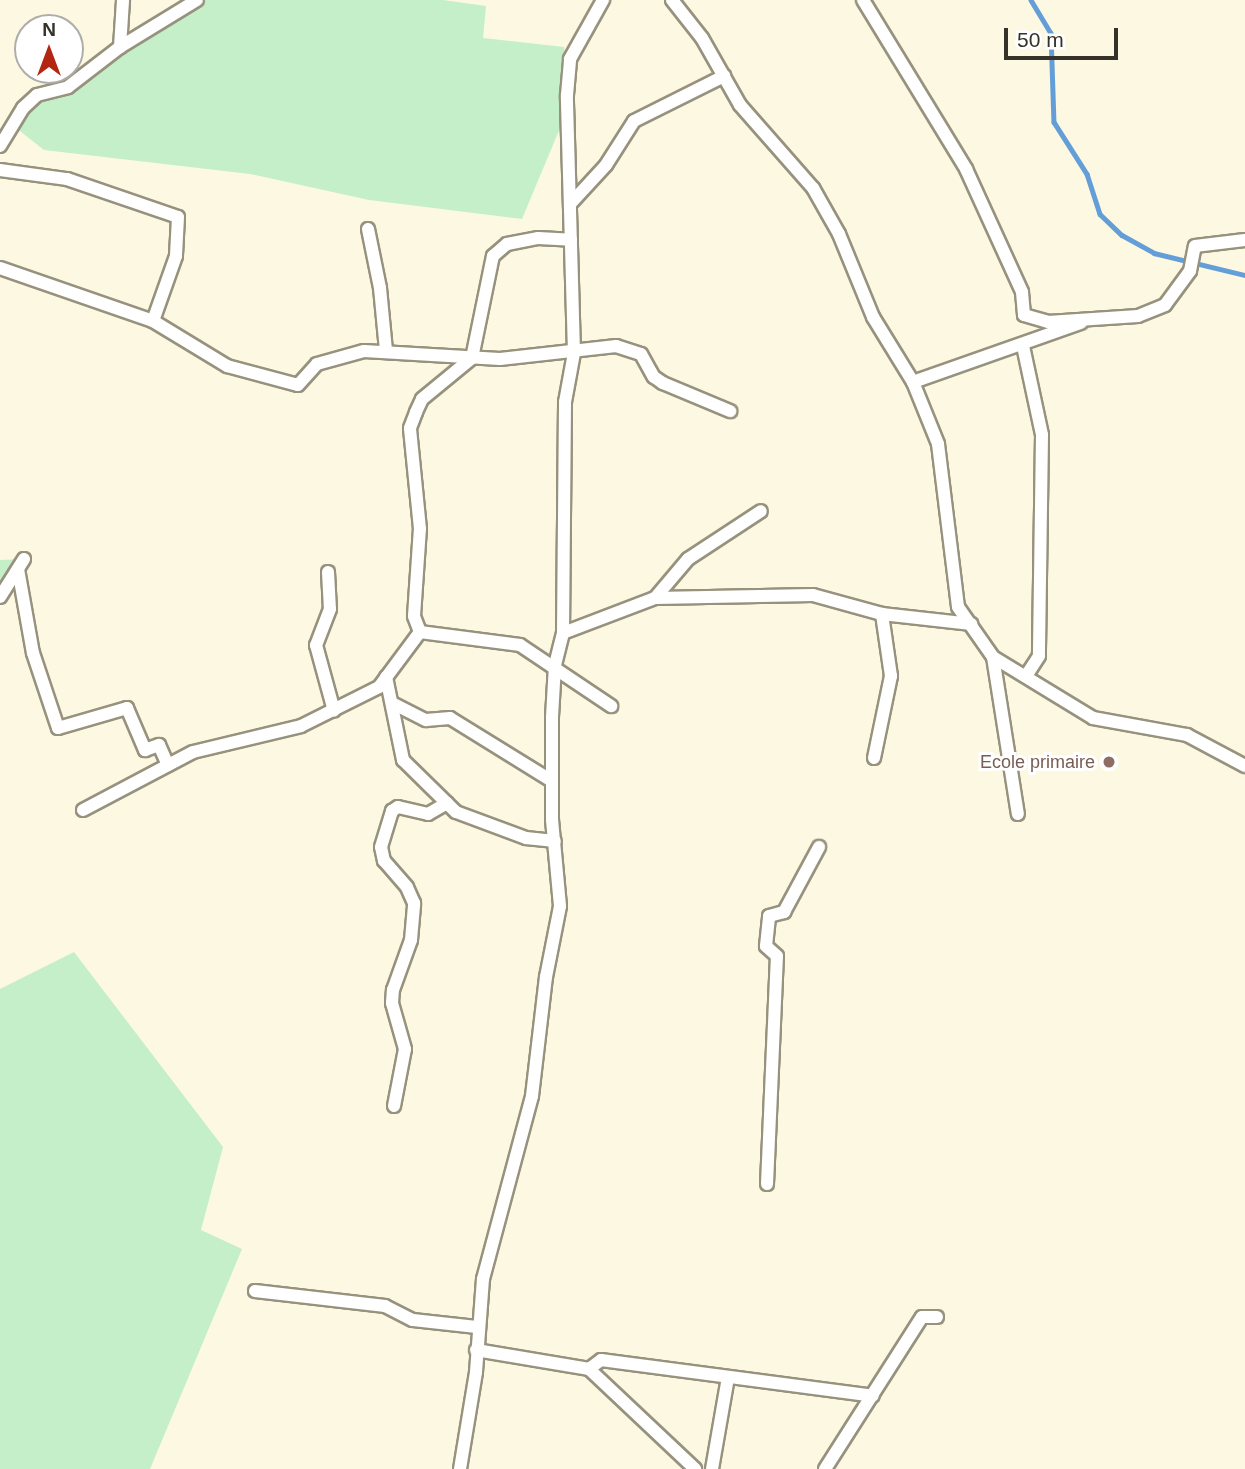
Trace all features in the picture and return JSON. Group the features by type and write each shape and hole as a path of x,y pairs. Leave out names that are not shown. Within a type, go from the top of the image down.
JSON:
{"street":[{"path":"120,47 123,0"},
{"path":"0,146 23,108 37,95 68,87 180,5 197,0"},
{"path":"460,1469 483,1279 532,1096 545,977 561,906 551,781 555,665 564,634 565,402 574,353 567,95 570,59 603,0"},
{"path":"672,0 753,122 813,188 839,234 873,317 913,383 938,444 958,607 993,657 1018,814"},
{"path":"863,0 966,169 1022,292 1024,315 1048,322 1138,316 1165,305 1190,271 1195,246 1245,240"},
{"path":"572,202 606,165 634,121 724,76"},
{"path":"0,170 67,178 178,217 176,256 153,321"},
{"path":"368,229 380,288 386,350"},
{"path":"420,632 414,616 420,529 410,428 422,399 472,358 493,256 507,244 538,238 571,240"},
{"path":"0,268 153,321 227,366 298,385 309,371 328,360 386,350 472,358 574,353 616,346 633,350 654,377 730,411"},
{"path":"913,383 1024,346 1086,321"},
{"path":"1024,346 1042,435 1039,656 1026,676"},
{"path":"655,598 688,559 761,511"},
{"path":"0,597 21,564 33,653 58,728 127,708 145,750 159,745 168,765"},
{"path":"328,572 330,609 316,645 334,711"},
{"path":"564,634 655,598 813,595 882,614 971,624"},
{"path":"874,758 891,676 882,614"},
{"path":"420,632 506,639 555,665 611,706"},
{"path":"83,810 193,752 301,726 334,711 379,687 420,632"},
{"path":"993,657 1026,676 1066,705 1093,718 1187,735 1245,766"},
{"path":"386,677 392,702 398,756 456,811 516,835 555,841"},
{"path":"392,702 426,720 450,718 551,781"},
{"path":"394,1106 405,1049 392,1003 393,990 411,940 414,903 407,887 384,861 381,847 391,811 398,807 428,814 447,803"},
{"path":"767,1184 777,956 766,946 769,916 784,912 820,847"},
{"path":"255,1291 385,1306 413,1320 477,1327"},
{"path":"825,1469 922,1317 937,1317"},
{"path":"476,1350 589,1369 695,1469"},
{"path":"589,1369 601,1360 873,1396"},
{"path":"712,1469 728,1377"}],"green space":[{"path":"197,0 443,0 486,6 483,38 564,47 568,109 522,219 369,200 250,174 44,150 11,124 23,108 72,84 84,84 84,76"},
{"path":"24,559 0,597 0,560"},
{"path":"74,952 223,1147 201,1230 242,1249 150,1469 0,1469 0,989"}],"waterway":[{"path":"1031,0 1051,33 1054,122 1087,174 1100,214 1122,235 1154,253 1245,275"}],"place":[{"name":"Ecole primaire","path":"1109,762"}]}
